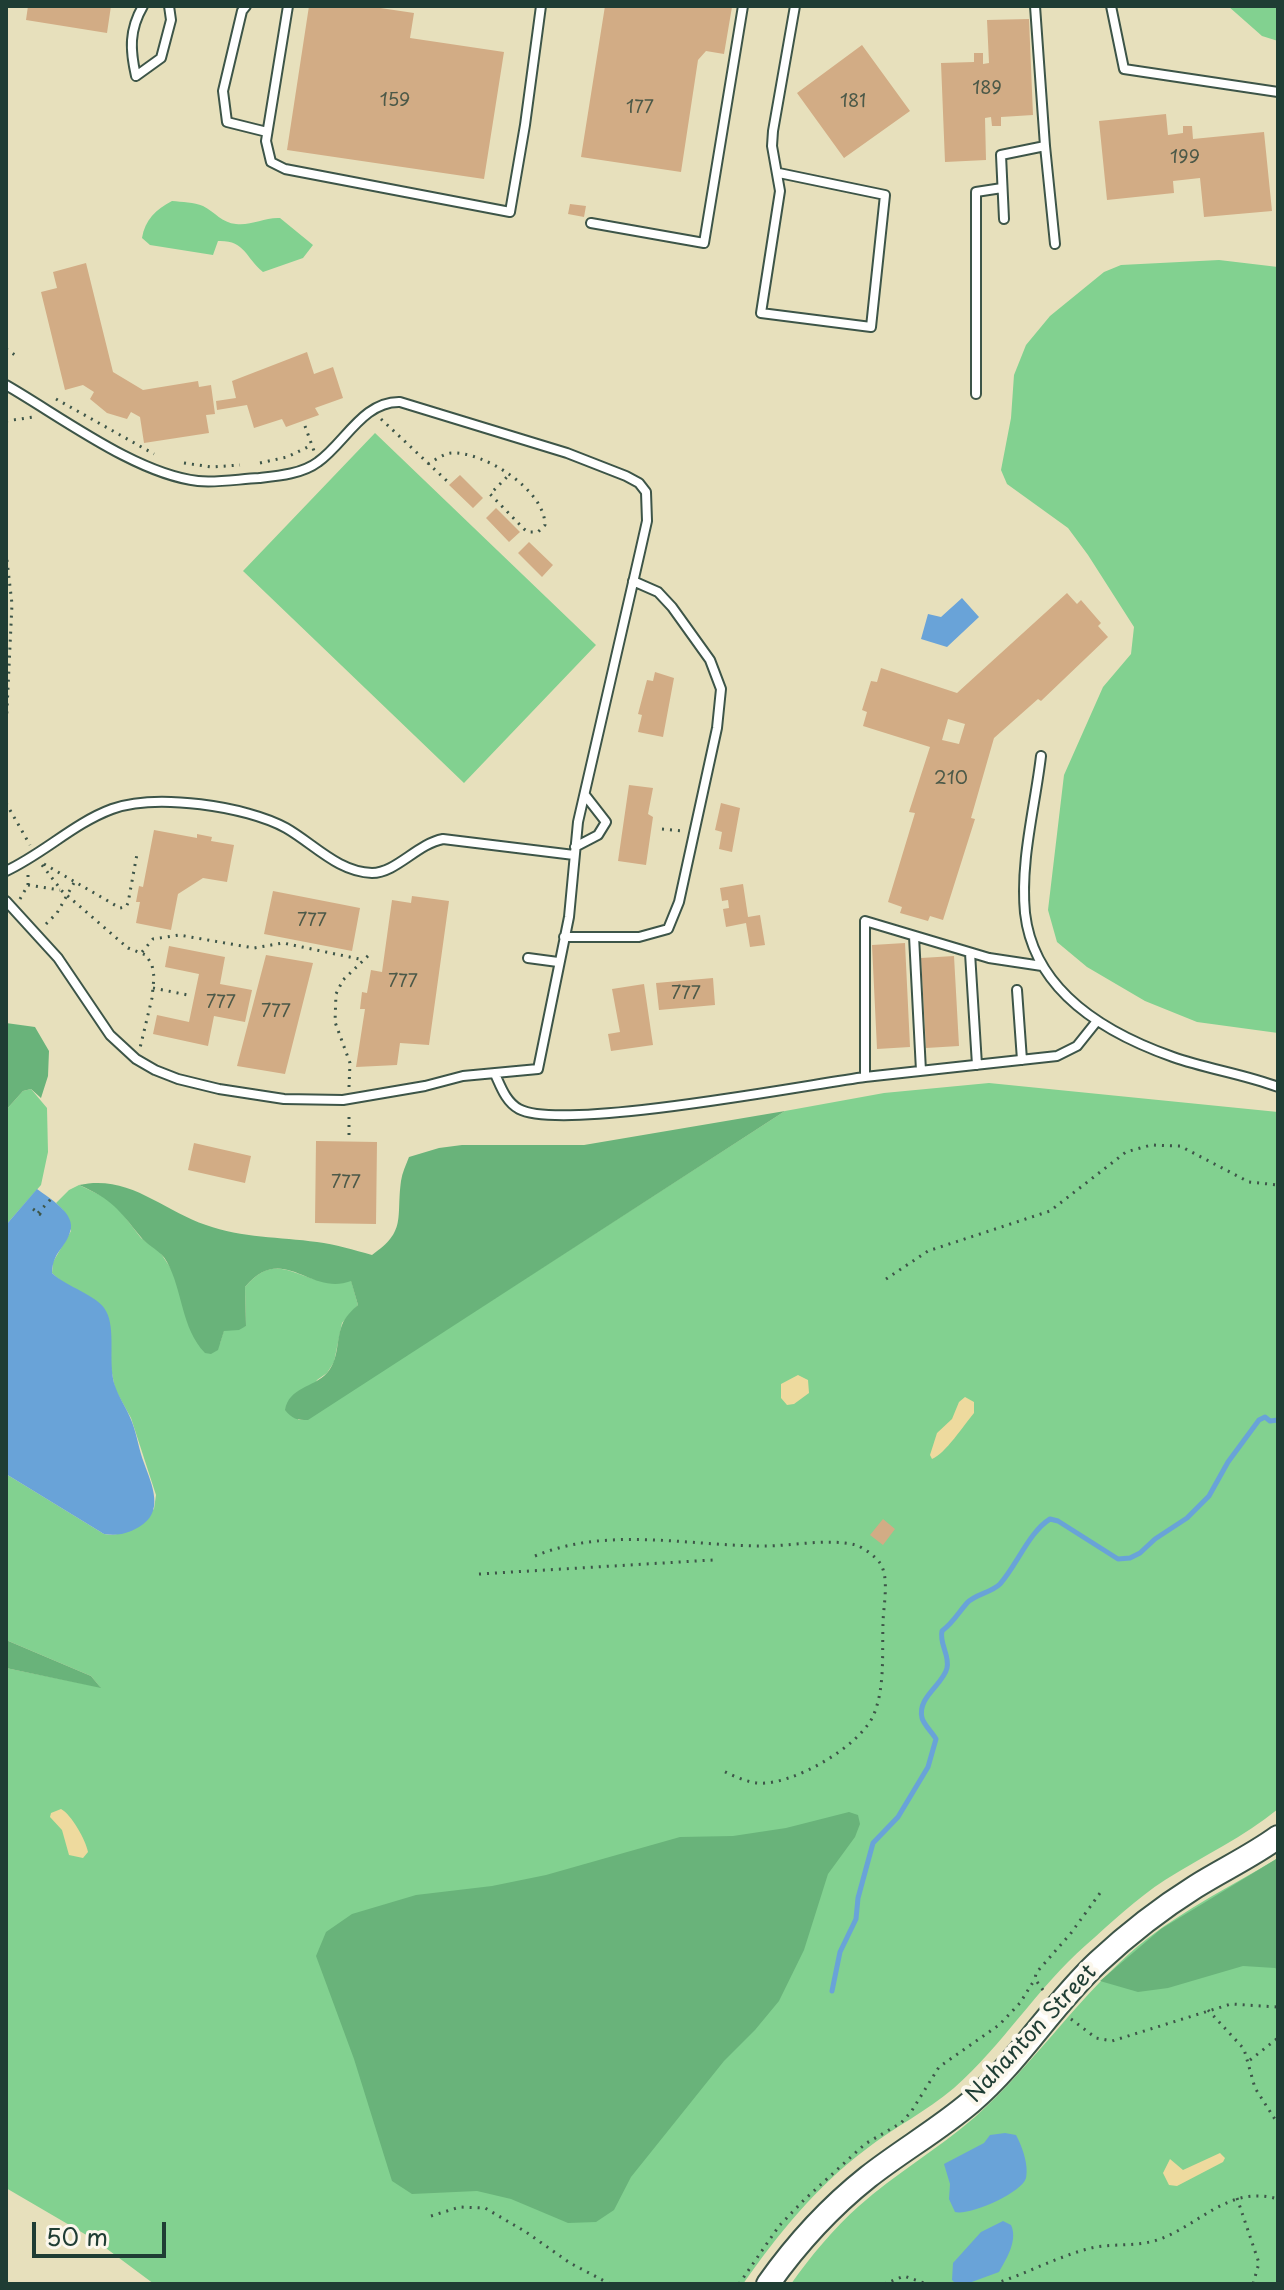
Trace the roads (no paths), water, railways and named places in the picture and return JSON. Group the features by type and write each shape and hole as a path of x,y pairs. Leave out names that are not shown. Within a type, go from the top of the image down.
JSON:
{"main road":[{"name":"Nahanton Street","path":"768,2284 799,2242 828,2211 870,2175 936,2130 975,2098 1100,1960 1195,1887 1278,1837"}],"lane":[{"path":"143,6 135,19 130,47 136,76 161,58 171,20 169,6"},
{"path":"246,6 242,11 223,91 227,122 267,132"},
{"path":"288,6 266,141 271,162 285,169 510,212 541,6"},
{"path":"591,223 704,243 743,6"},
{"path":"779,173 885,195 871,327 761,313 780,191 772,146 773,131 795,6"},
{"path":"1035,6 1055,244"},
{"path":"1111,6 1124,69 1277,93"},
{"path":"1004,219 1001,155 1045,146"},
{"path":"976,394 976,192 1002,188"},
{"path":"6,385 132,459 181,477 206,481 292,473 318,462 372,411 391,402 409,403 609,468 639,483 646,492 648,504 574,851 569,917 538,1069 463,1076 350,1100 284,1099 219,1089 155,1070 134,1057 103,1027 75,980 37,932 9,904"},
{"path":"564,937 639,937 668,929 674,919 695,833 717,728 721,689 710,660 658,592 633,581"},
{"path":"1041,756 1026,861 1025,912 1033,949 1042,966 1062,993 1097,1021 1130,1039 1174,1057 1278,1087"},
{"path":"6,871 110,810 141,803 190,804 262,817 287,829 336,862 361,871 385,871 424,846 443,839 574,851 598,835 606,822 585,795"},
{"path":"865,1077 865,921 989,958 1042,966"},
{"path":"914,936 921,1071"},
{"path":"970,953 977,1065"},
{"path":"528,958 558,962"},
{"path":"1017,990 1022,1060"},
{"path":"495,1074 510,1103 520,1110 546,1116 638,1110 865,1077 1048,1058 1071,1051 1097,1021"}],"water":[{"path":"962,598 979,617 947,647 921,639 928,614 941,617"},
{"path":"37,1189 61,1207 71,1225 52,1273 96,1300 109,1318 114,1383 134,1427 150,1480 154,1498 152,1514 139,1527 118,1535 104,1534 6,1474 6,1225"},
{"path":"990,2135 1016,2135 1023,2150 1026,2178 1015,2190 994,2202 955,2212 949,2199 950,2184 944,2164 984,2143"},
{"path":"1003,2221 1011,2225 1013,2237 1011,2249 999,2272 969,2283 955,2283 952,2280 953,2263 981,2232"}],"waterway":[{"path":"832,1991 840,1952 856,1919 858,1898 873,1843 898,1817 928,1767 936,1739 923,1721 921,1711 947,1668 942,1631 970,1600 1000,1584 1029,1540 1050,1519 1118,1559 1140,1553 1187,1518 1209,1496 1228,1462 1259,1420 1265,1417 1270,1421 1278,1420"}]}
